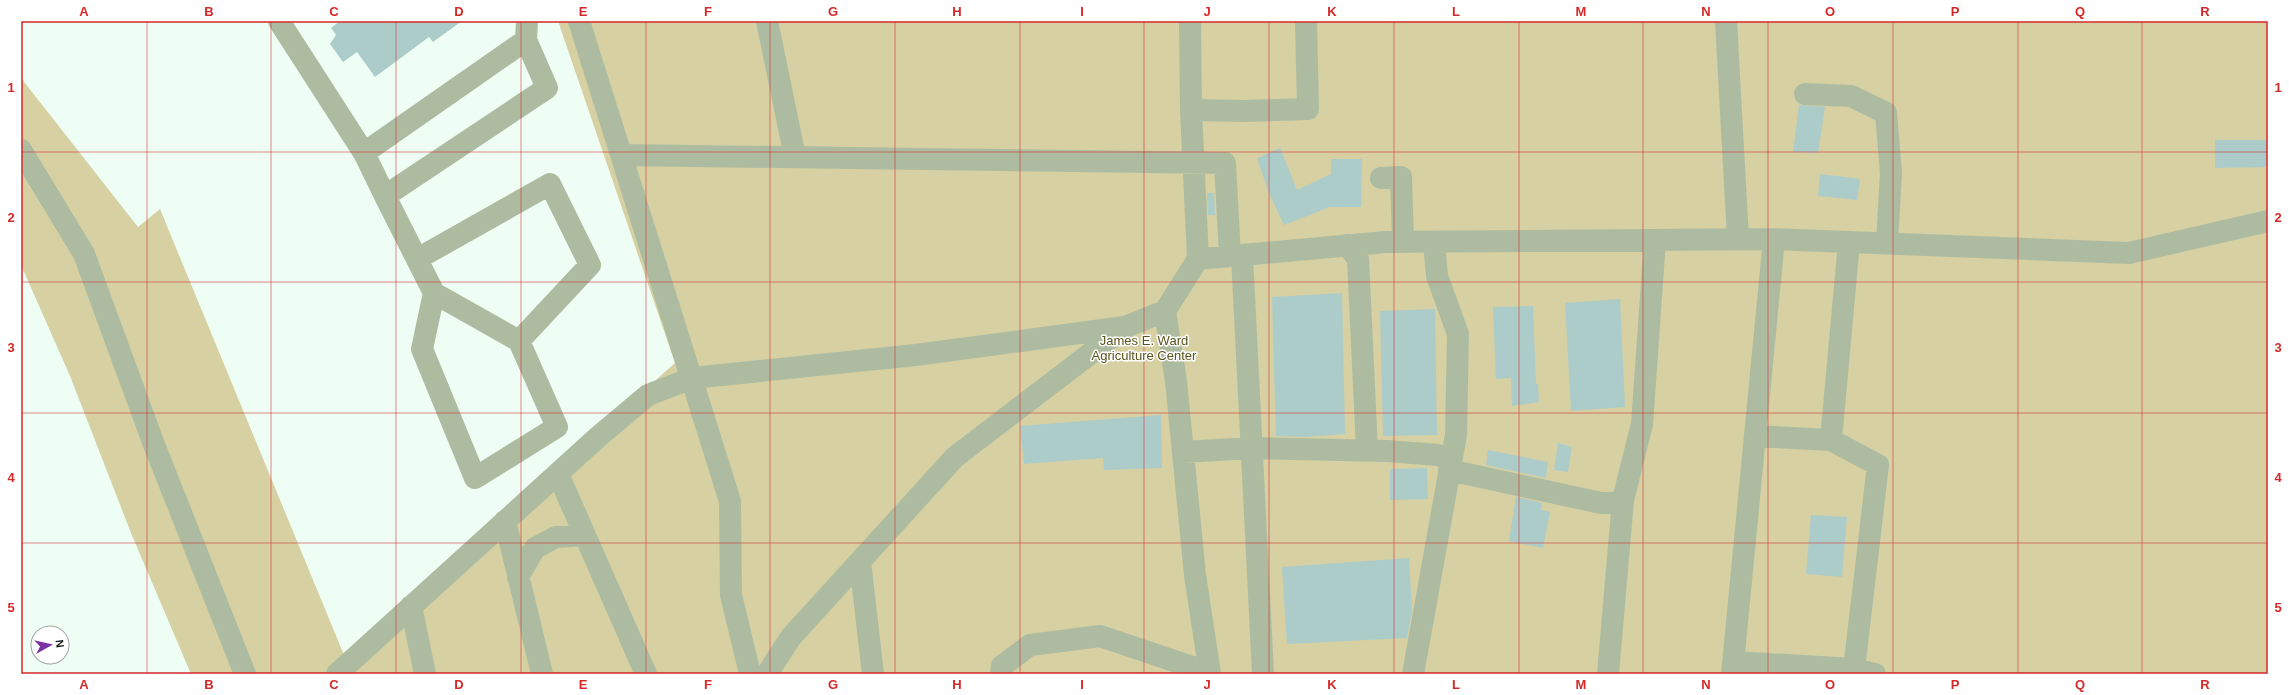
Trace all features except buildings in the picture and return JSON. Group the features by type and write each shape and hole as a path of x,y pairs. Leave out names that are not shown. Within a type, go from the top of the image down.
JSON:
{"lane":[{"path":"278,21 364,153 434,293 520,340 557,427 475,478 422,349 434,293"},
{"path":"579,21 730,501 731,595 750,674"},
{"path":"767,21 795,157"},
{"path":"347,670 411,606 558,474 648,396 692,378 916,355 1125,327 1165,311 1198,259 1192,162 1190,21"},
{"path":"1191,110 1244,111 1308,109 1306,21"},
{"path":"1726,21 1738,239"},
{"path":"364,153 526,30 547,88 385,196"},
{"path":"1805,94 1851,96 1886,114 1891,173 1887,243"},
{"path":"21,150 84,254 153,442 245,674"},
{"path":"621,155 1225,163 1236,256 1252,448 1262,674"},
{"path":"1381,178 1401,177 1403,242"},
{"path":"417,259 550,184 590,264 520,340"},
{"path":"1198,259 1403,242 1738,239 1887,243 2128,253 2268,222"},
{"path":"1774,239 1733,668 1854,669 1875,674"},
{"path":"1608,674 1623,500 1642,424 1655,240"},
{"path":"1413,674 1456,435 1458,334 1437,276 1434,242"},
{"path":"1831,440 1849,242"},
{"path":"1347,246 1358,259 1367,450"},
{"path":"1001,674 1002,666 1030,645 1100,636 1210,673 1195,575 1176,380 1165,311"},
{"path":"767,674 791,637 955,457 1125,327"},
{"path":"1755,436 1831,440 1878,465 1854,669"},
{"path":"1183,452 1252,448 1367,450 1438,455 1450,465 1601,502 1615,503 1623,500"},
{"path":"558,474 646,674"},
{"path":"505,521 542,674"},
{"path":"518,577 535,548 556,537 585,535"},
{"path":"860,561 873,674"},
{"path":"411,606 425,674"}],"green space":[{"name":"James E. Ward Agriculture Center","path":"558,21 2268,21 2268,674 191,674 131,533 70,376 21,265 21,78 138,227 160,209 344,655 675,363"}]}
